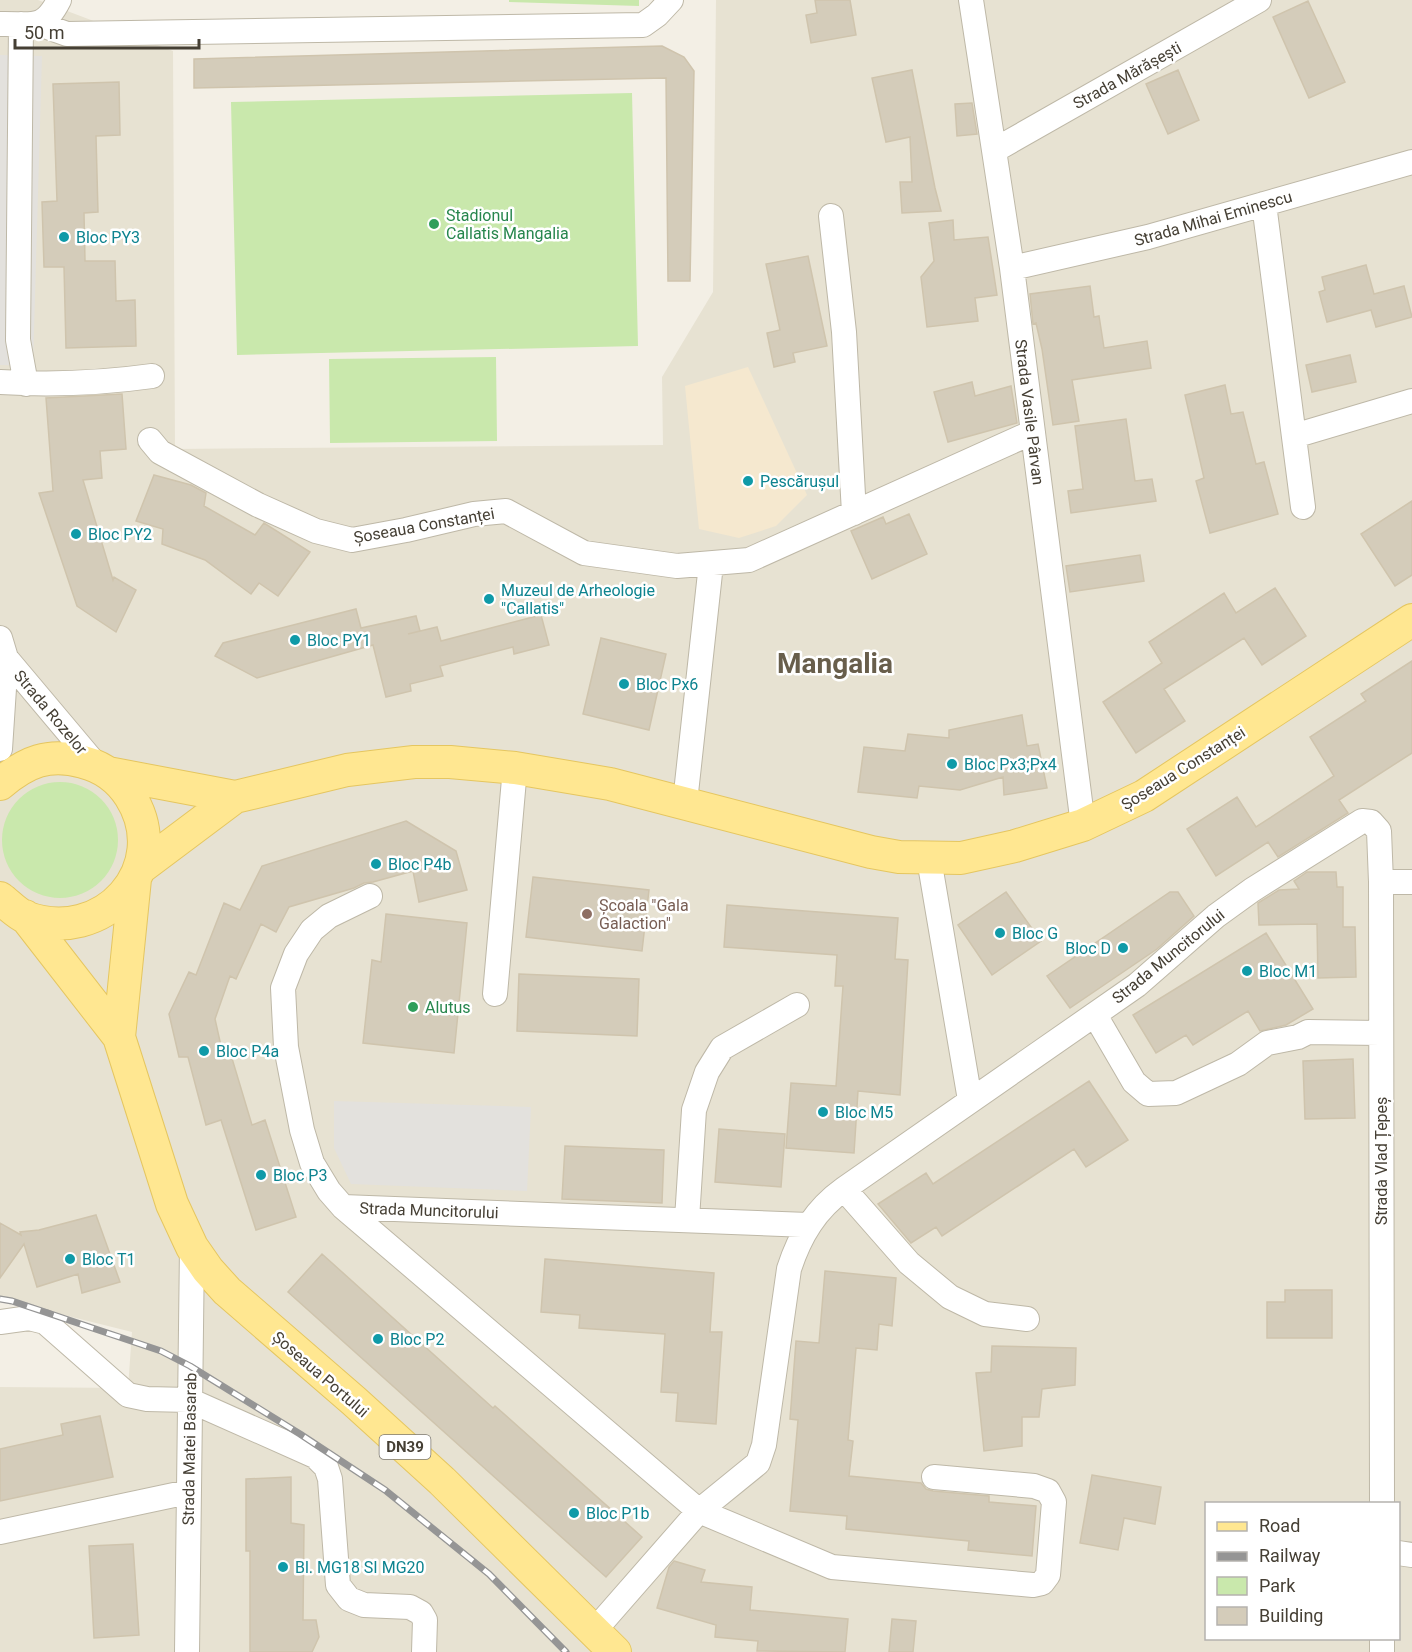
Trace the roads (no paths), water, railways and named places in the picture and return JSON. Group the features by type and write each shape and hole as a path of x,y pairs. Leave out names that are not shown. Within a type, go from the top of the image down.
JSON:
{"main road":[{"name":"Șoseaua Constanței","path":"11,910 50,924 75,923 100,915 120,900 137,874 235,797 347,770 414,762 471,763 610,784 871,852 929,859 961,858 1015,846 1083,825 1144,796 1412,620"},
{"name":"Șoseaua Constanței","path":"0,784 18,769 43,759 70,758 102,769 235,797"},
{"name":"Șoseaua Portului","path":"102,769 124,788 136,806 143,837 119,1036"},
{"name":"Șoseaua Portului","path":"11,910 119,1036 172,1204 192,1247 208,1270 227,1291 442,1481 605,1642"}],"street":[{"path":"20,24 51,16 59,0"},
{"path":"20,24 67,34 643,26 671,0"},
{"name":"Strada Vasile Pârvan","path":"971,0 1012,268 1083,825"},
{"name":"Strada Mărășești","path":"995,150 1259,0"},
{"path":"20,24 18,340 26,384"},
{"name":"Strada Mihai Eminescu","path":"1012,268 1148,237 1412,162"},
{"path":"1264,204 1303,507"},
{"path":"831,216 844,332 854,513"},
{"path":"0,382 26,384 116,381 152,376"},
{"path":"1294,436 1412,401"},
{"name":"Șoseaua Constanței","path":"150,440 160,452 258,505 316,531 352,540 474,514 506,511 584,552 677,566 749,560 1033,432"},
{"path":"685,802 711,564"},
{"name":"Strada Rozelor","path":"0,748 3,648"},
{"name":"Strada Rozelor","path":"3,648 102,769"},
{"path":"495,994 515,768"},
{"name":"Strada Muncitorului","path":"605,1642 699,1511 759,1463 764,1444 789,1269 796,1248 808,1225 831,1198 1137,985 1216,916 1252,890 1346,830 1362,821 1371,822"},
{"name":"Strada Vlad Țepeș","path":"1371,822 1379,831 1380,882 1382,1502"},
{"path":"929,859 970,1100"},
{"path":"1380,882 1412,882"},
{"name":"Strada Muncitorului","path":"370,896 329,916 312,930 296,954 283,988 286,1047 302,1130 312,1163 329,1191 343,1208 808,1225"},
{"path":"687,1219 694,1110 706,1072 722,1048 797,1005"},
{"path":"1095,1015 1134,1082 1149,1094 1176,1094 1238,1064 1267,1043 1298,1037 1308,1032 1380,1033"},
{"path":"844,1189 909,1263 950,1297 985,1314 1027,1319"},
{"path":"343,1208 699,1511 832,1567 1033,1585 1042,1583 1048,1575 1054,1502 1048,1491 1034,1486 934,1477"},
{"name":"Strada Matei Basarab","path":"187,1652 192,1247"},
{"path":"0,1322 29,1318 45,1322 128,1395 147,1399 189,1400 315,1456 326,1467 330,1479 338,1585 349,1599 364,1605 410,1607 421,1613 424,1620 424,1652"},
{"path":"0,1532 188,1492"}],"railway":[{"path":"0,1299 161,1351 190,1366 300,1434 385,1490 489,1574 566,1652"}],"place":[{"name":"Stadionul Callatis Mangalia","path":"434,224"},
{"name":"Bloc PY3","path":"64,237"},
{"name":"Pescărușul","path":"748,481"},
{"name":"Bloc PY2","path":"76,534"},
{"name":"Muzeul de Arheologie \"Callatis\"","path":"489,599"},
{"name":"Bloc PY1","path":"295,640"},
{"name":"Bloc Px6","path":"624,684"},
{"name":"Bloc Px3;Px4","path":"952,764"},
{"name":"Bloc P4b","path":"376,864"},
{"name":"Școala \"Gala Galaction\"","path":"587,914"},
{"name":"Bloc G","path":"1000,933"},
{"name":"Bloc D","path":"1123,948"},
{"name":"Bloc M1","path":"1247,971"},
{"name":"Alutus","path":"413,1007"},
{"name":"Bloc P4a","path":"204,1051"},
{"name":"Bloc M5","path":"823,1112"},
{"name":"Bloc P3","path":"261,1175"},
{"name":"Bloc T1","path":"70,1259"},
{"name":"Bloc P2","path":"378,1339"},
{"name":"Bloc P1b","path":"574,1513"},
{"name":"Bl. MG18 SI MG20","path":"283,1567"}],"district":[{"name":"Mangalia","path":"835,663"}]}
